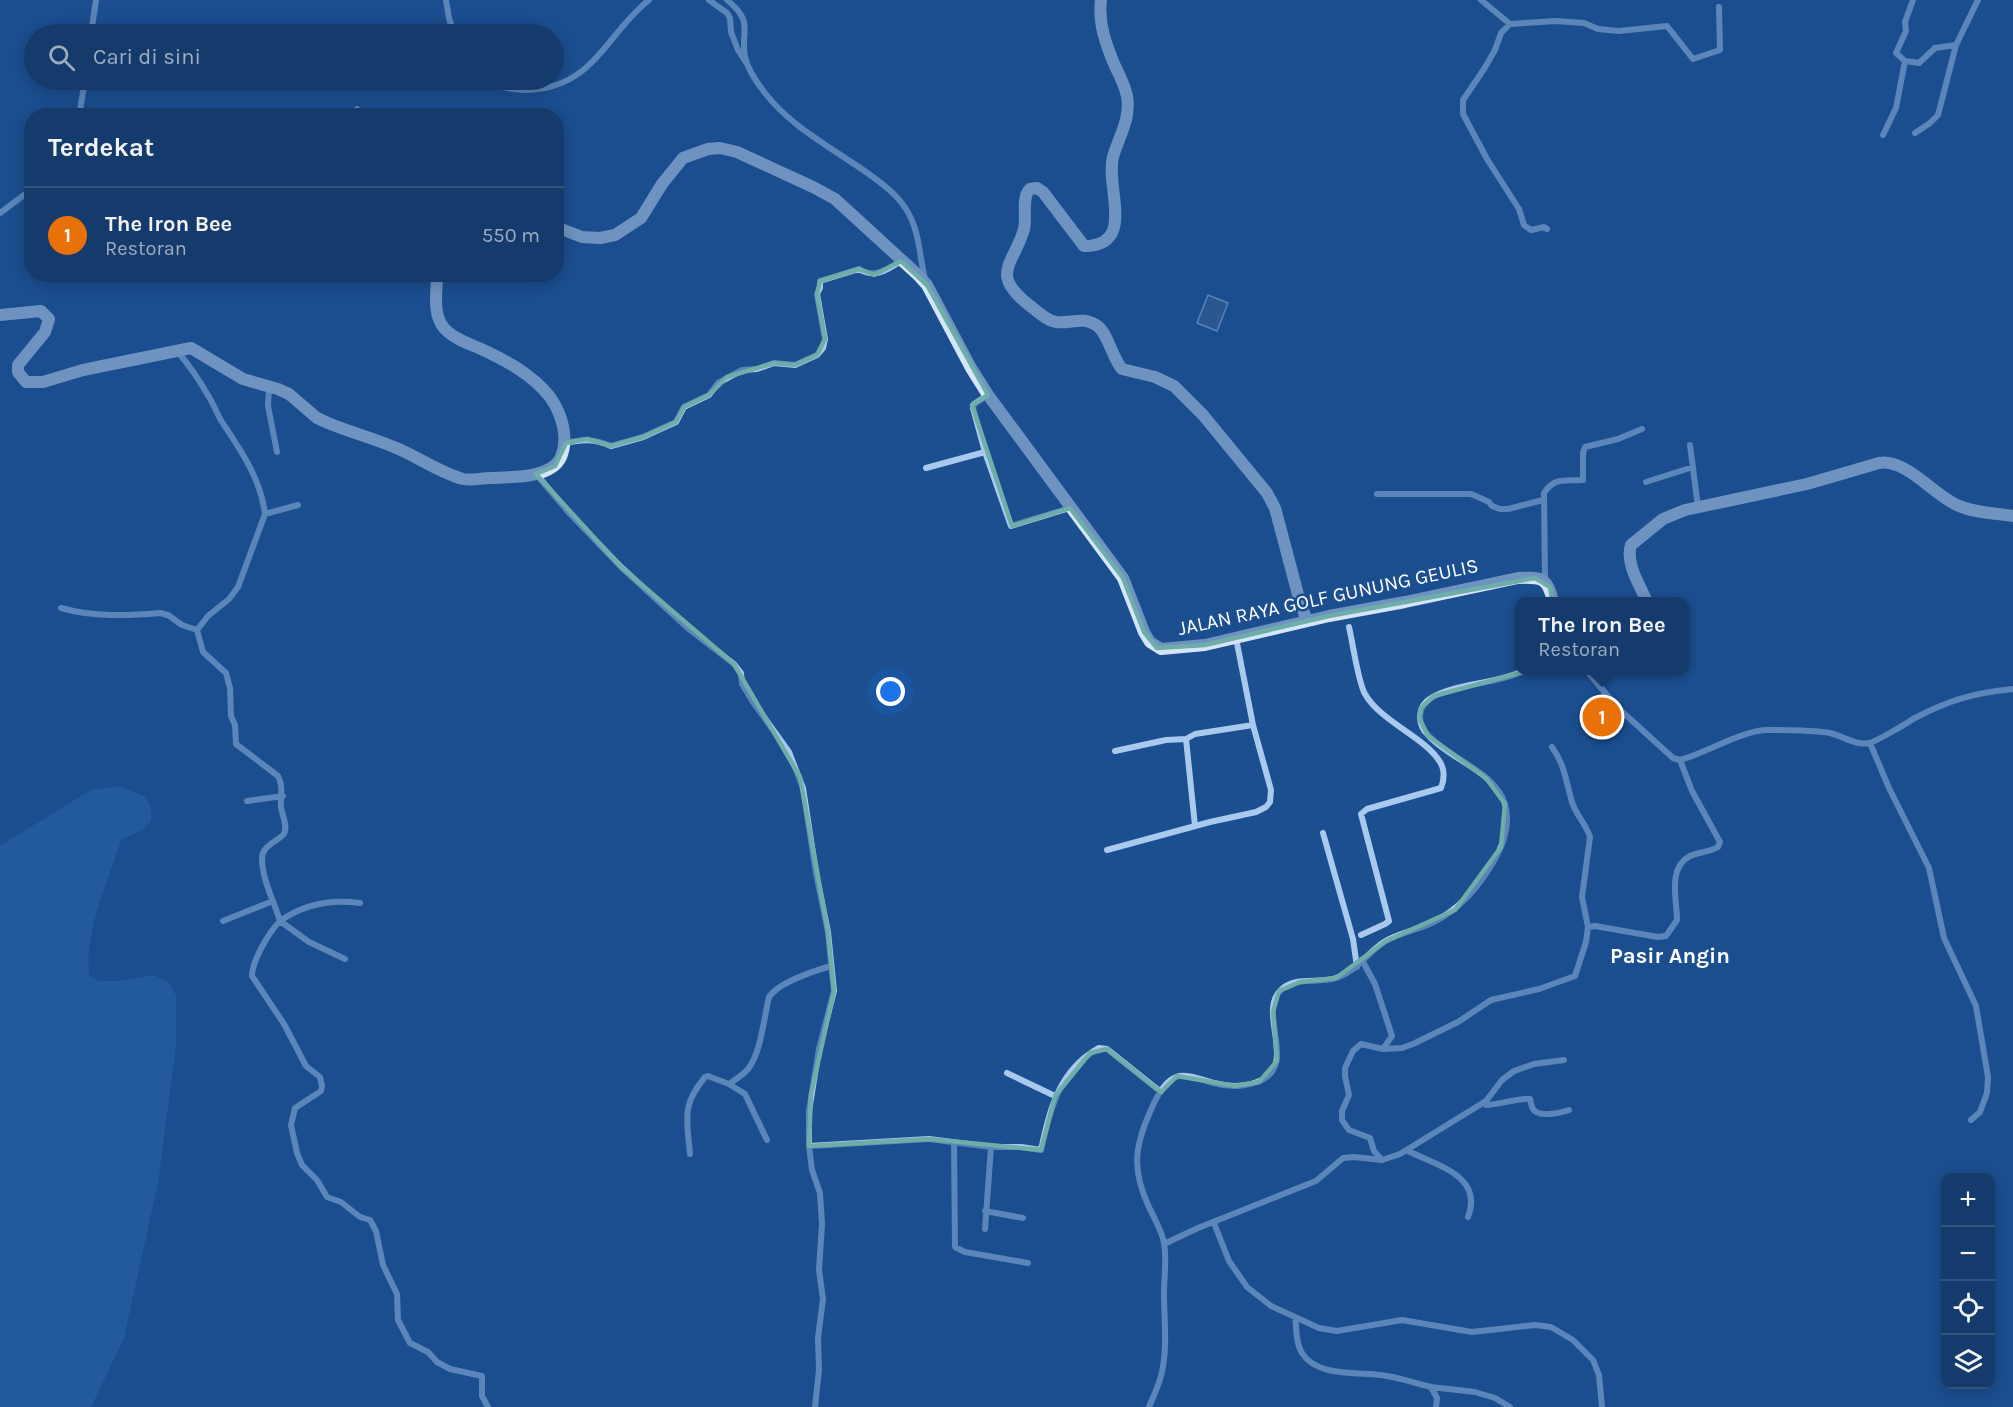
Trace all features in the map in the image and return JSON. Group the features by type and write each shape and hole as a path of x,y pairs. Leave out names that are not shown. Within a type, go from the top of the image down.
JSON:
{"main road":[{"path":"1101,0 1100,14 1103,31 1126,93 1129,112 1113,157 1111,174 1116,209 1114,228 1101,244 1084,246 1044,192 1037,188 1030,189 1025,197 1024,230 1008,263 1007,276 1010,289 1054,322 1081,320 1095,324 1101,329 1122,369 1167,381 1182,393 1203,416 1272,501 1307,621"},
{"name":"JALAN RAYA GOLF GUNUNG GEULIS","path":"564,231 588,238 607,237 620,232 642,218 662,184 679,162 701,150 720,148 737,152 828,195 861,221 927,285 988,395 1122,578 1141,627 1154,645 1166,650 1236,638 1307,621 1518,578 1545,580"},
{"path":"0,315 40,311 49,319 45,332 18,365 18,372 22,380 31,383 186,348 194,349 243,379 289,394 317,418 400,449 460,478 466,480 501,478 536,474 550,469 558,462 566,443 556,408 539,385 506,360 454,336 442,325 436,304 437,282"},
{"path":"1645,597 1630,561 1628,552 1630,545 1669,515 1807,484 1886,462 1902,468 1956,505 2013,516"},
{"path":"1545,580 1550,586 1552,597"}],"street":[{"path":"92,24 96,0"},
{"path":"446,0 450,24"},
{"path":"564,82 591,64 626,20 649,0"},
{"path":"709,0 727,13 730,18 731,32 738,50 764,93 788,117 876,179 905,207 918,233 927,285"},
{"path":"727,0 741,13 745,23 745,57 748,67"},
{"path":"1481,0 1510,24"},
{"path":"1913,0 1905,22 1906,31 1896,53 1905,61 1916,63 1921,62 1935,48 1956,45"},
{"path":"1915,133 1935,119 1941,110 1956,45 1978,0"},
{"path":"1547,229 1544,227 1531,230 1524,225 1519,209 1487,159 1463,114 1462,100 1484,69 1495,50 1501,33 1510,24 1556,21 1584,23 1598,29 1619,31 1667,26 1693,59 1720,50 1719,7"},
{"path":"1883,135 1896,108 1905,61"},
{"path":"80,108 83,90"},
{"path":"0,213 24,195"},
{"path":"566,443 587,439 597,440 611,446 643,437 676,422 684,407 709,395 718,383 727,377 742,370 757,369 774,363 795,364 818,355 825,339 817,294 820,281 859,269 874,275 901,261"},
{"path":"177,350 208,395 250,466 260,490 265,514 238,587 197,630"},
{"path":"269,386 268,406 277,452"},
{"path":"988,395 974,404 973,408 985,452 1011,526 1070,508"},
{"path":"1545,580 1543,500 1549,485 1556,482 1583,480 1585,447 1618,439 1642,429"},
{"path":"1690,445 1698,507"},
{"path":"926,468 985,452"},
{"path":"1646,482 1693,467"},
{"path":"536,474 571,515 621,567 693,633 730,659 741,673 742,684 753,702 789,752 800,777 828,932 834,991 811,1094 809,1146 812,1170 820,1192 822,1224 819,1270 823,1299 818,1338 819,1370 815,1407"},
{"path":"1377,494 1471,494 1500,509 1543,500"},
{"path":"265,514 298,505"},
{"path":"61,608 94,614 160,613 197,630"},
{"path":"1349,627 1364,693 1378,710 1431,751 1440,762 1444,772 1441,788 1436,791 1367,808 1361,814 1389,921 1361,935"},
{"path":"197,630 203,652 226,673 230,688 231,716 235,725 236,744 278,776 281,782 283,796 280,804 286,829 283,835 265,849 262,856 280,921 309,942 345,959"},
{"path":"1107,850 1256,812 1270,802 1271,790 1253,725 1236,638"},
{"path":"1149,1407 1161,1374 1165,1349 1164,1244 1140,1185 1136,1167 1139,1139 1151,1107 1171,1080 1177,1076 1235,1086 1247,1085 1267,1077 1273,1071 1277,1061 1278,1048 1272,1012 1279,991 1286,986 1300,982 1336,978 1357,967 1386,940 1425,926 1455,910 1487,872 1501,847 1506,832 1507,816 1500,792 1486,778 1428,736 1419,718 1421,708 1434,696 1515,673"},
{"path":"1590,675 1617,707 1673,758 1680,760 1747,734 1764,730 1824,732 1853,742 1870,743 1960,698 1984,692 2013,689"},
{"path":"1115,751 1166,740 1186,739 1195,734 1253,725"},
{"path":"1410,736 1416,729 1422,727"},
{"path":"1186,739 1194,826"},
{"path":"1870,743 1889,788 1929,868 1944,938 1976,1006 1988,1077 1987,1093 1980,1112 1971,1120"},
{"path":"1382,1160 1374,1151 1370,1138 1346,1128 1341,1116 1348,1095 1345,1068 1353,1051 1361,1044 1383,1049 1402,1048 1458,1022 1491,1000 1539,989 1575,976 1586,942 1588,927 1582,897 1590,837 1587,827 1572,802 1564,768 1552,747"},
{"path":"1588,927 1595,926 1658,937 1665,936 1677,920 1674,887 1682,865 1690,856 1712,850 1719,845 1719,838 1692,791 1680,760"},
{"path":"247,801 283,796"},
{"path":"1323,833 1353,939 1357,967"},
{"path":"360,903 343,900 323,902 280,921 271,931 252,968 252,976 284,1024 306,1066 320,1077 321,1091 300,1103 293,1113 291,1125 297,1153 302,1165 317,1180 327,1197 341,1202 360,1217 370,1220 383,1265 397,1294 398,1320 410,1343 428,1352 437,1362 450,1369 482,1376 482,1396 489,1407"},
{"path":"224,921 273,901"},
{"path":"1362,960 1375,984 1391,1031 1391,1040 1383,1049"},
{"path":"729,1084 744,1073 751,1063 758,1045 769,997 773,991 831,966"},
{"path":"809,1146 929,1139 991,1147 1041,1150 1049,1110 1055,1096 1079,1063 1099,1048 1107,1049 1161,1092"},
{"path":"1164,1244 1316,1181 1343,1158 1382,1160 1408,1151 1484,1102 1502,1080 1514,1071 1534,1064 1564,1060"},
{"path":"1007,1073 1055,1096"},
{"path":"690,1154 686,1113 690,1098 708,1076 729,1084 747,1097 767,1140"},
{"path":"1484,1102 1486,1105 1494,1105 1523,1098 1530,1099 1533,1109 1538,1113 1569,1110"},
{"path":"954,1142 955,1247 965,1252 1029,1263"},
{"path":"985,1229 991,1147"},
{"path":"1408,1151 1455,1174 1465,1182 1472,1198 1468,1217"},
{"path":"985,1211 1023,1218"},
{"path":"1214,1223 1228,1261 1246,1286 1271,1306 1319,1328 1333,1330 1402,1320 1472,1332 1534,1325 1551,1327 1573,1340 1593,1360 1599,1375 1602,1407"},
{"path":"1295,1317 1300,1350 1307,1359 1320,1367 1475,1392 1495,1398 1510,1407"},
{"path":"1431,1386 1437,1398 1436,1407"}],"highlighted area":[{"path":"901,261 927,285 988,395 972,405 1012,526 1070,508 1123,578 1144,632 1157,648 1205,645 1329,616 1535,578 1550,587 1560,638 1571,652 1553,664 1434,696 1421,708 1419,718 1428,736 1486,778 1505,804 1501,847 1455,910 1386,941 1336,978 1300,982 1279,991 1273,1012 1277,1061 1259,1082 1235,1086 1177,1076 1161,1092 1107,1049 1090,1053 1055,1096 1041,1150 929,1139 809,1146 811,1094 834,991 828,932 800,777 734,664 621,567 536,474 555,466 566,443 587,439 611,446 643,437 676,422 684,407 709,395 727,377 774,363 795,365 817,355 825,339 817,294 820,281 859,269 874,275"}],"shaded area":[{"path":"1208,295 1228,303 1217,331 1197,323"},
{"path":"120,786 146,797 151,808 151,821 142,830 121,840 94,924 88,959 89,975 98,981 119,981 154,975 168,983 176,995 176,1046 158,1182 124,1338 91,1407 0,1407 0,846 91,790"}],"place":[{"name":"The Iron Bee","path":"1602,717"}],"district":[{"name":"Pasir Angin","path":"1670,956"}]}
